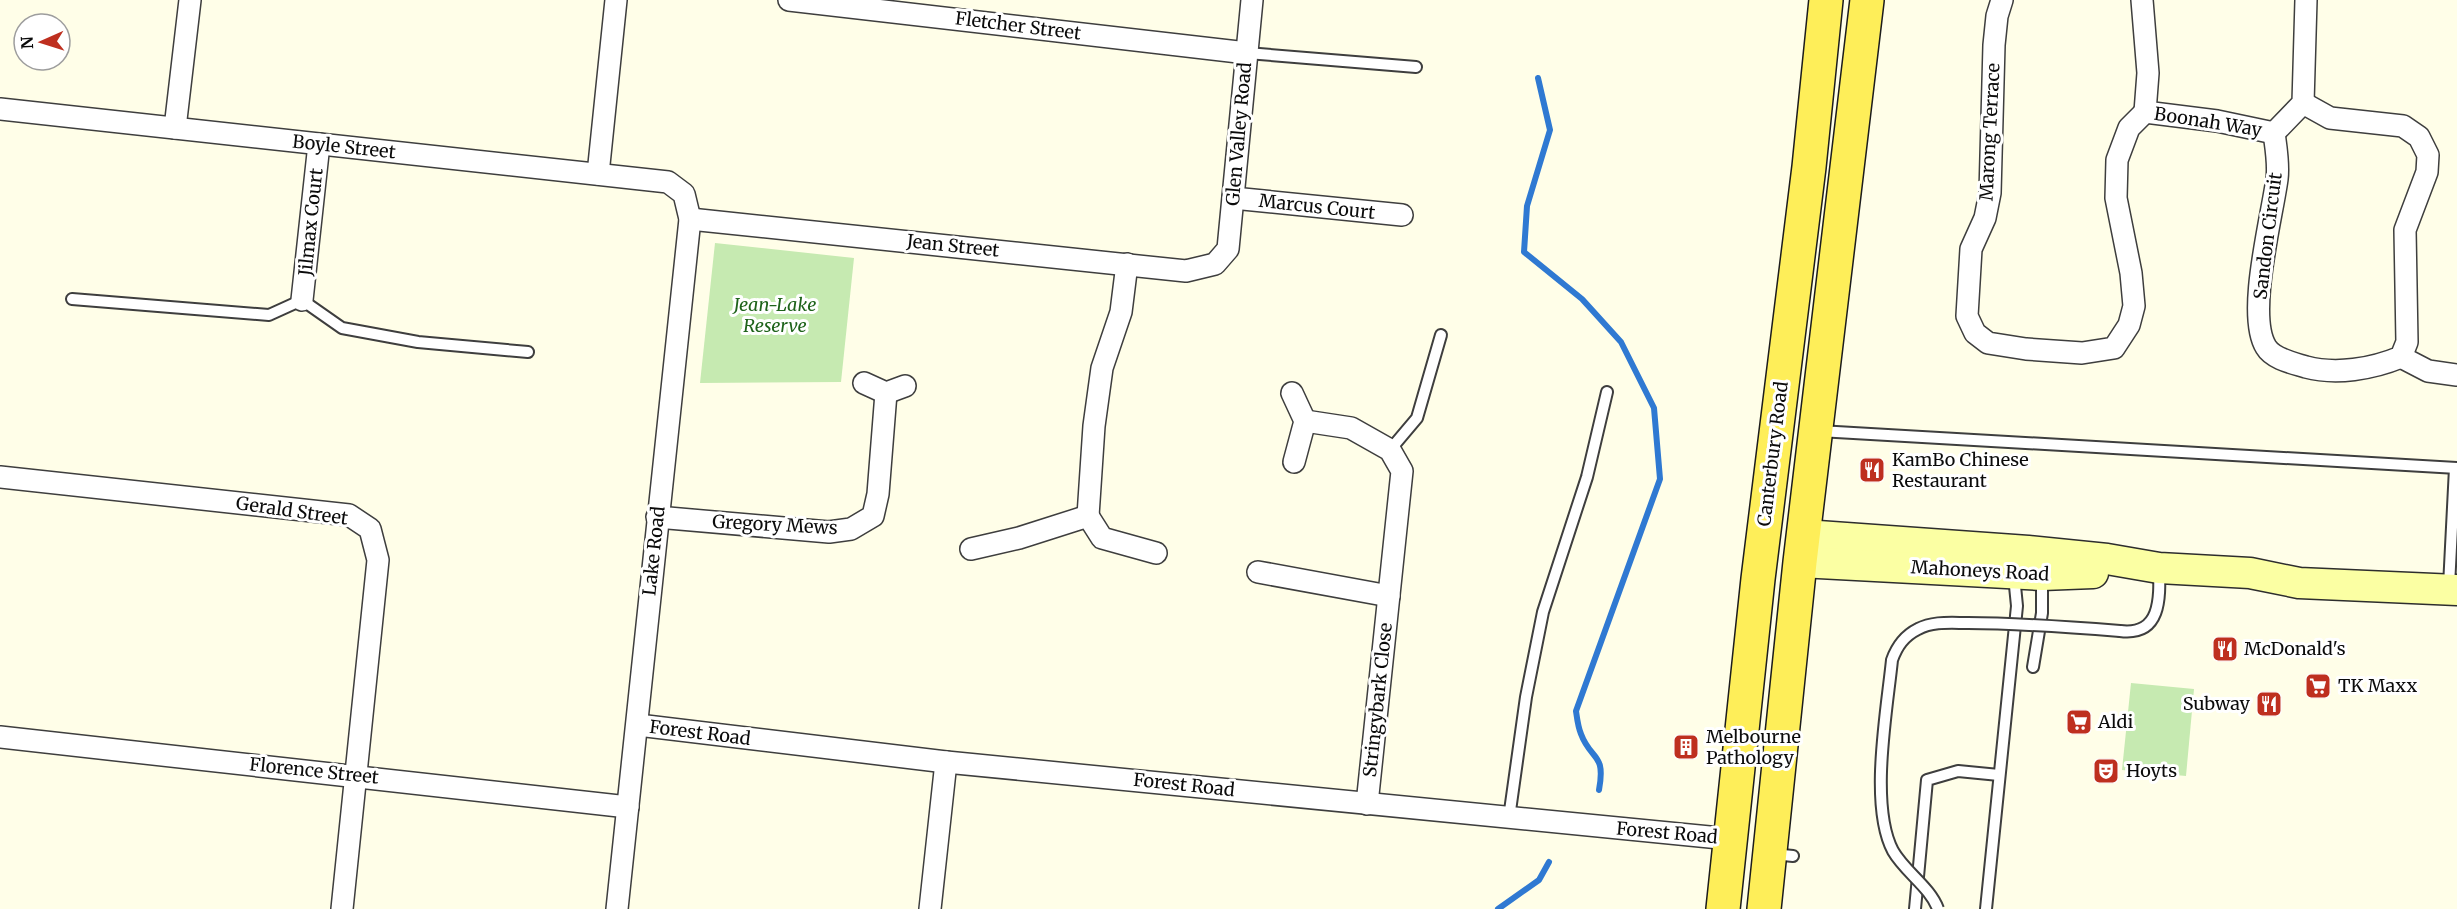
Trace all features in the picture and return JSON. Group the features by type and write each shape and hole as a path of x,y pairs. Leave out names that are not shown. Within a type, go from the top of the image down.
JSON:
{"main road":[{"name":"Canterbury Road","path":"1723,909 1763,541 1809,167 1826,0"},
{"path":"1764,909 1781,855 1802,548 1867,0"},
{"path":"1763,541 1802,548"},
{"name":"Mahoneys Road","path":"1802,548 2021,562 2108,573 2159,568 2250,573 2300,566 2453,582"}],"street":[{"path":"175,128 190,0"},
{"path":"598,174 616,0"},
{"name":"Fletcher Street","path":"789,0 1247,53"},
{"name":"Glen Valley Road","path":"1215,264 1228,249 1252,0"},
{"name":"Marong Terrace","path":"2002,0 1997,16 1994,45 1990,193 1985,218 1971,249 1967,316 1975,333 1988,343 2026,349 2082,353 2114,348 2129,325 2134,306 2131,273 2116,198 2117,160 2129,128 2145,112"},
{"name":"Boonah Way","path":"2142,0 2148,73 2145,112 2217,121 2274,133 2303,104"},
{"path":"2306,0 2303,104 2330,118 2403,126 2420,137 2428,155 2427,172 2405,230 2407,342 2400,357 2428,371 2457,375"},
{"name":"Boyle Street","path":"0,109 668,182 684,194"},
{"name":"Sandon Circuit","path":"2274,133 2277,178 2262,264 2258,323 2266,348 2283,360 2314,369 2350,370 2383,364 2400,357"},
{"name":"Jilmax Court","path":"302,300 319,144"},
{"name":"Lake Road","path":"617,909 690,219 684,194"},
{"name":"Marcus Court","path":"1233,198 1402,215"},
{"name":"Jean Street","path":"690,219 1186,271 1215,264"},
{"path":"1126,264 1121,312 1102,368 1094,426 1088,516 1102,538 1156,553"},
{"name":"Gregory Mews","path":"657,518 829,532 851,529 873,516 896,390 864,384"},
{"path":"1293,393 1305,421 1294,462"},
{"path":"1305,421 1351,428 1390,450"},
{"name":"Stringybark Close","path":"1367,804 1402,471 1390,450"},
{"name":"Gerald Street","path":"0,477 349,515 370,529 378,560 342,909"},
{"path":"971,549 1019,538 1088,516"},
{"path":"1258,572 1389,596"},
{"name":"Forest Road","path":"638,725 946,762 1730,839"},
{"name":"Florence Street","path":"0,737 628,807"},
{"path":"930,909 946,762"}],"lane":[{"path":"1247,53 1416,67"},
{"path":"72,298 269,315 302,300 342,328 418,342 528,352"},
{"path":"1390,450 1417,418 1441,335"},
{"path":"1509,818 1526,697 1544,612 1587,477 1607,392"},
{"path":"1816,431 2456,468 2453,582"},
{"path":"2021,562 2042,613 2033,667"},
{"path":"1986,909 2021,562"},
{"path":"1938,909 1894,852 1886,834 1882,799 1882,762 1892,660 1896,649 1910,633 1936,623 1991,623 2120,631 2141,630 2152,620 2160,596 2159,568"},
{"path":"1915,909 1927,780 1958,771 1999,776"}],"green space":[{"name":"Jean-Lake Reserve","path":"715,243 854,258 841,382 700,383"},
{"path":"2131,683 2194,689 2186,776 2122,770"}],"waterway":[{"path":"1538,78 1550,130 1527,206 1524,252 1582,299 1621,342 1654,408 1660,479 1576,711 1581,734 1601,769 1599,790"},
{"path":"1498,909 1539,880 1549,862"}],"place":[{"name":"KamBo Chinese Restaurant","path":"1872,470"},
{"name":"McDonald's","path":"2225,649"},
{"name":"TK Maxx","path":"2318,686"},
{"name":"Subway","path":"2269,704"},
{"name":"Aldi","path":"2079,722"},
{"name":"Melbourne Pathology","path":"1686,747"},
{"name":"Hoyts","path":"2106,771"}]}
